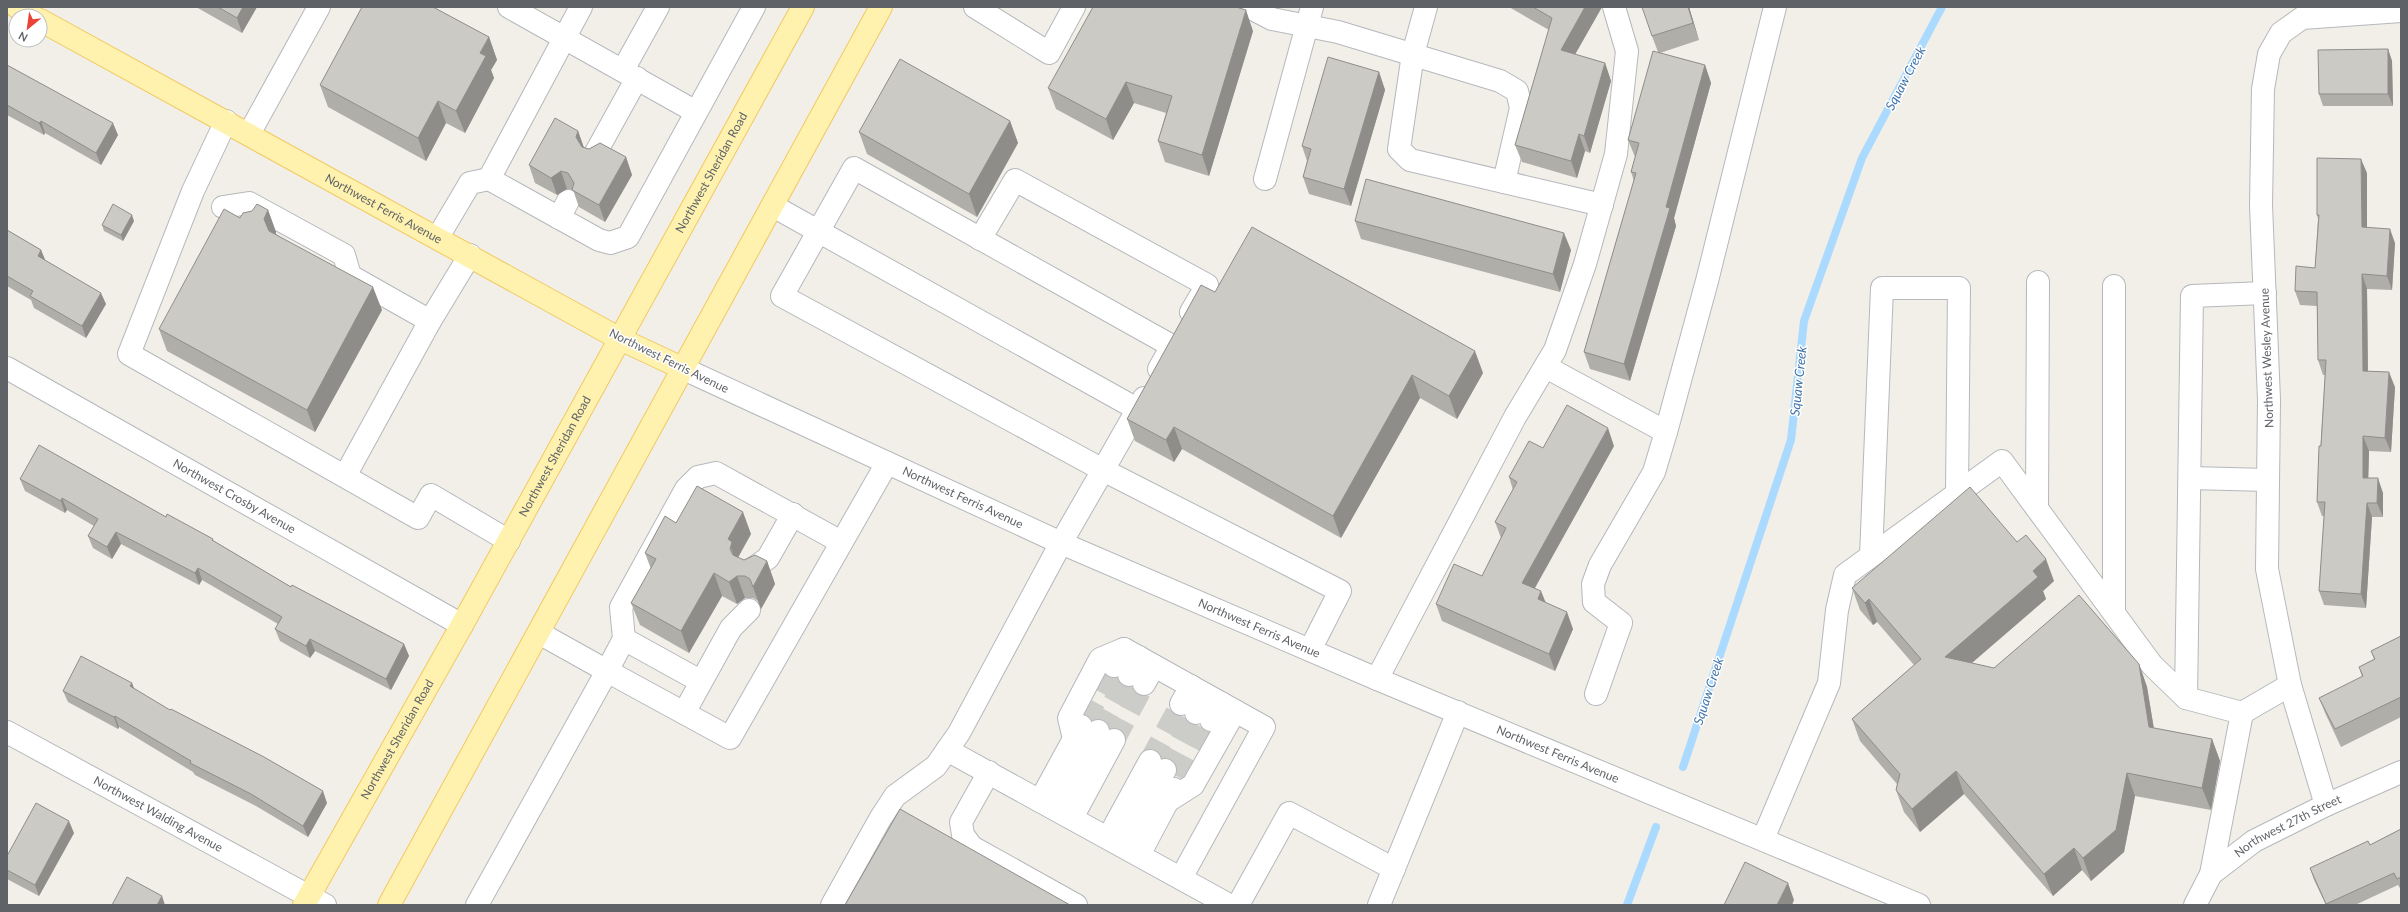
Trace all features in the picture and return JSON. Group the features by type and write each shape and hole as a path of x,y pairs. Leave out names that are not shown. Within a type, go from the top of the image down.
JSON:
{"main road":[{"name":"Northwest Sheridan Road","path":"313,902 462,625 803,7"},
{"path":"389,905 684,370 881,7"},
{"name":"Northwest Ferris Avenue","path":"48,24 438,237 620,339 684,370"}],"street":[{"path":"250,134 319,7"},
{"path":"509,7 696,112"},
{"path":"489,179 581,7"},
{"path":"595,154 658,7"},
{"path":"438,237 470,183 489,179 564,209 599,240 610,243 628,237 754,7"},
{"path":"975,7 1049,53 1074,7"},
{"path":"1249,7 1272,19 1309,17 1338,32 1500,81 1517,91 1521,108 1504,182"},
{"path":"1426,7 1413,54 1398,149 1410,160 1602,205"},
{"path":"1377,679 1515,416 1546,367 1558,343 1585,264 1616,154 1627,51 1614,7"},
{"path":"1596,694 1621,623 1594,602 1593,584 1600,565 1654,472 1707,281 1775,7"},
{"name":"Northwest Wesley Avenue","path":"2326,805 2290,685 2267,569 2269,400 2261,205 2263,89 2268,54 2281,33 2302,18 2401,11"},
{"path":"1265,179 1309,17"},
{"path":"226,121 193,191 129,354 418,518 431,495 509,541"},
{"path":"1172,346 854,168 782,296 1103,470 1340,591 1310,650"},
{"path":"832,905 880,819 895,796 936,766 959,733 1061,543 1207,285 1015,180 980,239"},
{"path":"193,191 223,207 249,203 344,256 350,276"},
{"path":"773,206 818,233 1137,409"},
{"path":"223,207 229,221 244,224"},
{"path":"285,241 430,321"},
{"path":"345,476 430,321 470,255"},
{"path":"325,274 350,276"},
{"path":"2037,508 2038,282"},
{"path":"2114,286 2114,613"},
{"path":"1871,556 1882,288 1959,288 1957,493"},
{"path":"2186,698 2192,296 2265,293"},
{"path":"1546,367 1666,432"},
{"name":"Northwest Crosby Avenue","path":"7,368 462,625"},
{"name":"Northwest Ferris Avenue","path":"684,370 1061,543 1377,679 1763,839 1886,898 1919,905"},
{"path":"1763,839 1829,683 1837,610 1845,575 2002,461 2152,665 2186,698 2242,713 2290,685"},
{"path":"539,633 730,738 887,463"},
{"path":"477,905 624,639 621,607 686,489 698,477 716,473 793,514 841,542"},
{"path":"2190,478 2268,480"},
{"path":"762,569 793,514"},
{"path":"684,713 700,681 731,628 741,606"},
{"path":"624,639 700,681"},
{"path":"1092,733 1069,718 1100,659 1134,666 1206,705 1264,727 1181,878"},
{"path":"1124,847 1168,801 1193,785 1206,705"},
{"path":"1379,905 1458,712"},
{"path":"2211,874 2242,713"},
{"name":"Northwest Walding Avenue","path":"7,732 313,902"},
{"path":"1056,809 1092,733"},
{"path":"1056,809 1092,733"},
{"path":"948,750 1229,905"},
{"path":"1124,847 1165,769 1168,801"},
{"path":"989,772 961,822 963,835 972,847 1076,905"},
{"name":"Northwest 27th Street","path":"2195,905 2211,874 2254,842 2326,805 2401,772"},
{"path":"1238,905 1289,813 1394,869"}],"building":[{"path":"218,7 243,7 237,18"},
{"path":"362,7 433,7 489,37 480,53 486,56 456,111 438,101 418,138 320,85"},
{"path":"1093,7 1236,7 1246,10 1202,155 1158,141 1172,96 1126,82 1106,119 1048,88"},
{"path":"1533,7 1585,7 1561,50 1605,63 1584,136 1579,134 1571,161 1515,145 1552,18"},
{"path":"1642,7 1688,7 1693,23 1652,36"},
{"path":"2388,49 2388,94 2319,94 2318,50"},
{"path":"1653,51 1705,65 1666,207 1670,208 1624,364 1584,352 1636,173 1631,172 1639,143 1628,140"},
{"path":"1328,57 1379,72 1344,189 1303,177 1311,149 1302,146"},
{"path":"900,59 1010,121 969,194 859,132"},
{"path":"7,65 113,123 96,153 41,121 39,123 7,105"},
{"path":"555,118 578,131 576,137 582,147 589,149 600,143 626,157 599,205 572,190 574,183 568,173 561,171 551,178 529,165"},
{"path":"2317,158 2361,159 2362,227 2390,229 2387,276 2362,274 2363,371 2389,372 2385,438 2363,436 2363,478 2378,478 2377,503 2367,503 2361,594 2319,591 2325,502 2317,502 2319,446 2321,446 2326,360 2318,360 2317,292 2295,291 2296,266 2315,268 2319,215 2317,215"},
{"path":"1366,179 1564,233 1553,274 1355,221"},
{"path":"113,204 132,215 121,235 102,225"},
{"path":"257,204 268,210 264,219 269,231 373,287 307,410 159,329 224,209 240,218 243,213 252,211"},
{"path":"1252,227 1475,351 1449,396 1412,375 1333,516 1174,427 1166,440 1127,419 1201,285 1215,292"},
{"path":"7,230 41,250 38,256 101,293 82,326 30,296 33,291 7,276"},
{"path":"1567,405 1608,428 1522,583 1541,591 1538,599 1567,612 1549,654 1436,604 1454,564 1482,576 1506,528 1495,522 1517,482 1509,477 1529,441 1543,448"},
{"path":"39,445 166,517 167,514 213,539 212,540 291,587 292,585 404,644 386,679 310,639 306,646 275,629 282,617 198,568 195,573 116,532 107,547 88,536 98,519 62,498 61,501 20,479"},
{"path":"697,486 743,512 728,539 732,542 730,549 733,555 744,560 755,555 767,561 753,587 750,579 745,576 737,576 729,582 714,573 681,631 631,603 656,559 645,553 665,516 676,523"},
{"path":"1970,487 2017,542 2026,535 2046,559 2033,571 2038,577 1945,657 1994,668 2079,595 2139,664 2149,727 2212,739 2202,788 2127,773 2116,830 2083,858 2074,848 2044,874 1956,771 1912,809 1896,790 1900,774 1852,719 1921,659 1869,599 1865,603 1852,588"},
{"path":"2401,636 2401,697 2335,729 2319,698 2363,676 2359,667 2375,659 2371,651"},
{"path":"81,656 132,683 130,686 170,710 171,709 264,757 323,791 303,826 251,794 190,763 191,761 115,716 114,717 63,691"},
{"path":"36,803 69,821 35,885 7,870 7,856"},
{"path":"900,809 1070,905 845,905"},
{"path":"2401,829 2401,877 2397,879 2394,873 2326,904 2310,868 2368,841 2370,845"},
{"path":"1745,862 1788,883 1777,905 1724,905"},
{"path":"127,877 162,896 157,905 112,905"}],"waterway":[{"name":"Squaw Creek","path":"1683,767 1791,440 1804,321 1862,158 1942,7"},
{"name":"Squaw Creek","path":"1627,905 1656,827"}],"tunnel":[{"path":"1084,721 1114,666"},
{"path":"1098,731 1129,675"},
{"path":"1114,740 1144,684"},
{"path":"1150,761 1181,704"},
{"path":"1165,770 1196,713"},
{"path":"1180,778 1211,720"}]}
